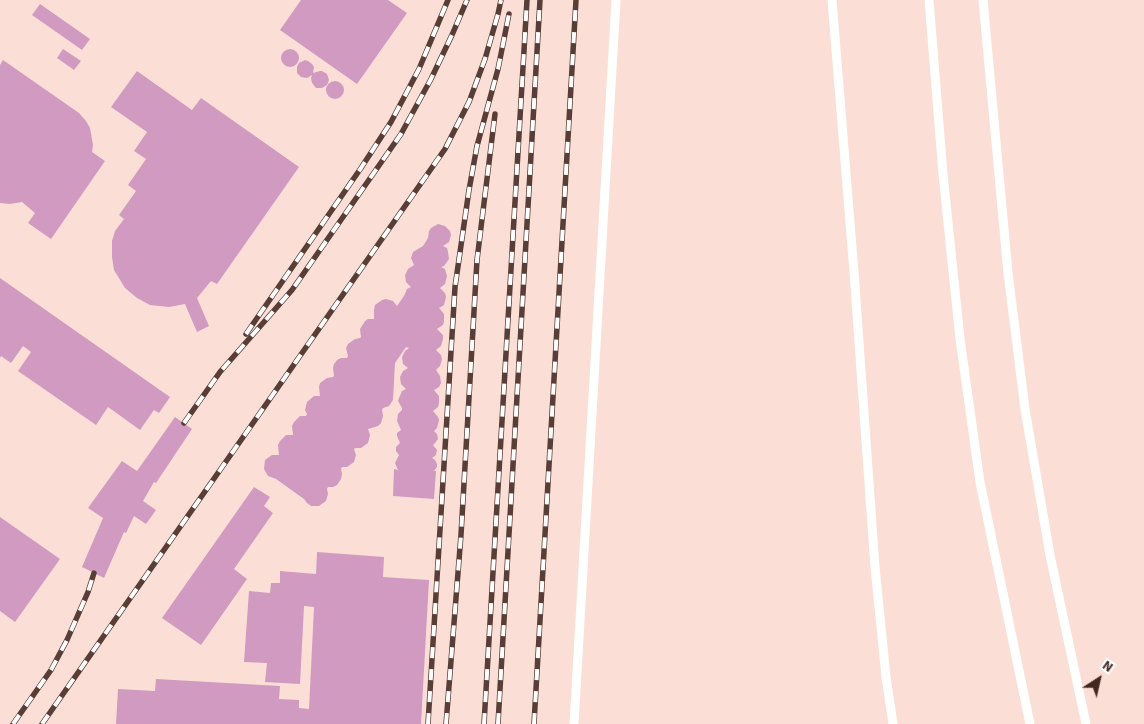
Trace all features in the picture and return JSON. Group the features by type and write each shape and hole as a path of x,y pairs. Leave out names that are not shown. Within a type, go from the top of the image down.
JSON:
{"lane":[{"path":"574,724 616,0"},
{"path":"832,0 875,567 886,677 893,724"},
{"path":"929,0 943,174 962,358 980,482 1030,724"},
{"path":"983,0 1008,273 1025,409 1050,555 1086,724"}],"building":[{"path":"301,0 388,0 407,13 357,84 280,30"},
{"path":"40,4 90,39 82,50 32,15"},
{"path":"63,49 81,61 74,70 57,58"},
{"path":"290,49 296,52 299,58 296,64 290,67 284,64 281,58 284,52"},
{"path":"3,60 79,113 90,128 93,145 92,152 105,161 51,239 28,223 35,213 22,202 0,203 0,65"},
{"path":"305,60 314,67 313,73 322,71 327,74 329,80 327,85 322,88 316,88 312,83 312,75 307,78 301,77 297,73 299,63"},
{"path":"137,71 192,110 201,98 299,167 217,284 211,281 197,298 209,326 197,332 185,304 169,307 150,305 137,298 125,288 114,270 112,241 115,231 124,219 119,215 136,191 128,185 146,159 134,151 147,132 111,107"},
{"path":"335,81 341,84 344,90 341,96 335,99 329,96 326,90 329,84"},
{"path":"438,224 445,226 451,235 449,242 443,246 447,248 449,259 441,267 445,269 447,276 445,284 440,288 446,297 444,305 439,308 444,314 444,322 437,329 443,335 443,339 441,346 436,350 442,359 440,366 436,370 440,376 441,383 434,390 439,396 439,403 438,407 433,411 439,420 434,431 438,439 433,445 437,450 436,455 432,458 437,464 434,471 436,471 434,499 393,496 394,469 398,470 395,463 399,455 396,447 400,443 397,433 401,430 397,421 398,414 402,408 398,401 402,391 406,389 401,384 400,377 403,371 408,368 403,364 402,357 409,348 406,347 395,363 393,400 389,406 383,408 381,423 368,429 370,435 368,443 361,448 354,449 356,455 354,462 347,467 342,467 341,479 337,485 327,489 326,501 319,506 311,506 276,479 268,476 264,469 265,460 272,455 279,455 278,445 280,441 286,435 293,435 292,426 294,422 300,416 306,416 307,402 314,396 320,396 320,383 334,376 334,364 337,360 347,358 348,356 346,348 348,344 361,337 360,329 365,321 374,319 375,305 386,299 393,301 397,306 407,289 411,287 406,282 405,275 408,269 414,265 411,258 413,252 423,246 431,228"},
{"path":"0,278 170,397 159,413 154,410 140,430 108,407 96,425 18,371 31,352 23,346 11,363 1,356 0,358"},
{"path":"175,417 192,429 156,483 154,482 143,501 156,510 146,524 134,516 126,533 124,532 104,578 82,567 103,518 88,508 122,461 137,471"},
{"path":"254,487 270,497 264,506 273,513 234,569 247,579 201,645 162,618"},
{"path":"0,517 60,559 15,622 0,611"},
{"path":"317,552 384,557 383,577 429,580 421,724 116,724 118,689 155,691 156,679 280,686 279,699 299,700 299,708 309,709 314,607 304,606 300,684 265,682 267,663 244,662 249,591 270,593 271,583 280,583 280,571 316,574"}],"railway":[{"path":"246,334 391,122 419,69 448,0"},
{"path":"184,423 220,372 292,290 401,134 431,79 467,0"},
{"path":"42,724 445,149 469,102 485,59 501,0"},
{"path":"484,724 527,0"},
{"path":"498,724 540,0"},
{"path":"534,724 576,0"},
{"path":"428,724 455,287 477,146 498,69 509,14"},
{"path":"446,724 461,535 477,260 495,114"},
{"path":"13,724 51,670 67,640 88,592 94,573"}]}
